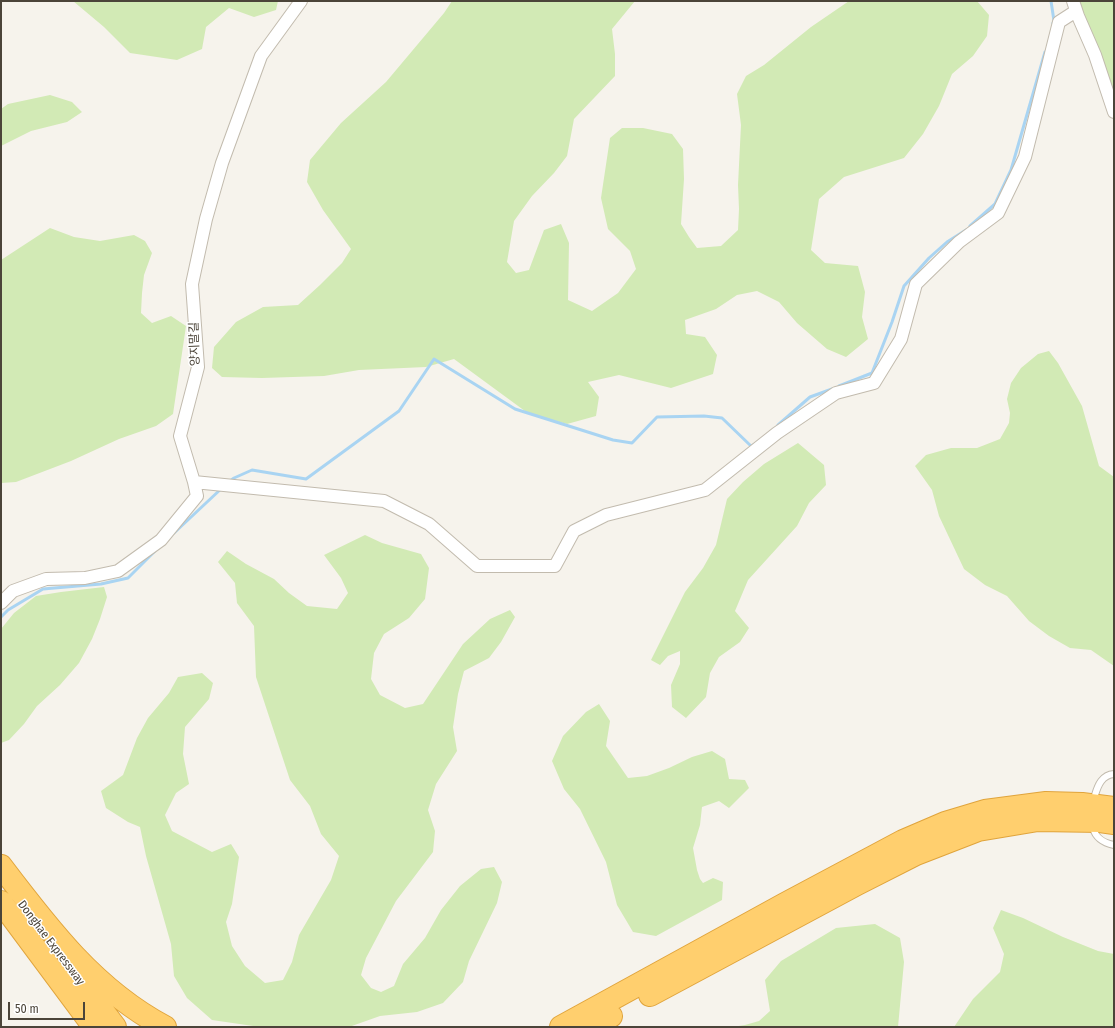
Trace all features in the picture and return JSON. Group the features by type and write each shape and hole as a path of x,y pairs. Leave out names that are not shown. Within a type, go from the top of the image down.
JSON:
{"highway":[{"path":"591,1027 604,1015 798,897 903,841 945,823 985,811 1046,803 1082,804 1114,808"},
{"path":"561,1027 604,1015 916,854 978,830 1038,820 1092,820 1114,823"},
{"path":"1,866 37,912 86,969 125,1001 165,1027"},
{"name":"Donghae Expressway","path":"1,878 115,1027"},
{"name":"Donghae Expressway","path":"1,902 94,1027"},
{"path":"556,1027 604,1015"}],"street":[{"name":"양지말길","path":"1,603 13,591 46,579 85,578 118,571 161,540 197,496 180,436 198,367 192,284 206,219 222,162 261,56 300,1"},
{"path":"194,482 384,502 429,524 477,566 555,566 574,532 606,516 705,490 777,433 836,393 874,382 901,339 916,284 959,242 998,213 1025,157 1059,22 1074,6 1096,55 1114,112"}],"lane":[{"path":"1094,795 1098,785 1104,778 1114,774"},
{"path":"1093,828 1097,837 1104,842 1114,845"}],"green space":[{"path":"73,1 278,1 276,10 254,17 229,8 206,27 202,49 177,60 130,53 104,27"},
{"path":"452,1 635,1 612,29 615,54 615,76 574,119 567,156 554,173 532,196 514,221 507,262 516,273 529,270 544,230 561,224 569,243 568,300 592,311 618,293 636,269 630,251 608,229 601,198 610,138 622,128 643,128 672,134 683,149 684,179 681,224 697,248 721,246 738,230 738,185 741,125 737,94 746,76 764,65 811,27 849,1 977,1 989,15 987,36 973,56 952,74 939,106 923,134 904,158 844,177 819,199 811,250 825,263 858,266 865,292 862,317 868,339 846,357 827,349 797,323 779,302 757,291 737,295 716,309 685,320 686,334 705,337 717,355 713,374 671,388 619,375 588,382 599,397 596,416 567,424 529,414 454,359 426,367 359,370 324,376 262,378 222,377 212,368 214,347 236,322 263,307 298,305 342,263 351,249 323,210 307,182 310,160 341,123 386,82 444,13"},
{"path":"1075,1 1114,1 1114,91 1088,27"},
{"path":"50,95 72,102 82,112 67,122 31,131 1,146 1,109 8,104"},
{"path":"50,228 74,237 100,241 134,235 145,241 152,253 144,275 141,313 152,323 171,316 186,326 173,414 156,426 119,439 71,461 16,482 1,483 1,260"},
{"path":"1049,351 1058,363 1082,406 1099,466 1114,477 1114,666 1091,650 1070,648 1049,636 1029,621 1007,596 985,585 964,569 939,516 932,490 915,466 926,455 951,448 977,448 1000,439 1009,423 1010,413 1007,399 1011,383 1021,368 1038,354"},
{"path":"798,443 824,465 826,485 809,503 797,526 748,580 735,611 749,628 740,642 719,657 710,673 706,697 686,718 672,707 671,685 680,664 680,651 668,656 660,665 651,660 685,592 703,568 716,545 727,499 743,482 764,464"},
{"path":"365,535 382,543 421,554 429,568 425,599 409,618 384,634 374,653 371,679 380,695 405,708 423,704 463,644 490,619 510,610 515,617 501,642 489,658 464,671 458,694 453,727 457,751 436,784 428,810 435,831 433,852 396,901 366,958 361,975 371,988 381,992 394,986 403,964 425,938 441,910 460,886 481,869 494,867 502,882 497,903 469,961 463,982 443,1003 417,1012 380,1016 349,1027 260,1027 212,1020 187,998 174,976 171,944 146,856 140,827 128,822 106,808 101,791 123,775 137,738 148,718 169,693 178,677 202,673 213,683 209,699 185,727 183,754 189,784 176,793 165,815 172,831 212,852 231,844 239,857 232,904 226,922 232,946 245,966 265,983 283,980 292,962 299,935 331,880 339,856 321,834 310,806 290,780 256,677 254,626 237,603 235,583 218,562 227,551 246,564 274,579 289,593 307,606 337,609 348,593 341,578 324,555"},
{"path":"104,587 107,597 100,619 92,639 79,663 60,685 37,706 24,724 9,740 1,743 1,629 14,613 36,596"},
{"path":"599,704 610,721 606,746 628,778 647,776 692,757 712,751 725,759 729,779 745,780 749,788 729,808 719,801 702,807 700,825 693,848 697,870 703,883 713,878 723,882 722,900 656,936 633,932 617,905 606,862 580,809 564,789 552,761 563,736 586,712"},
{"path":"1001,910 1098,951 1114,954 1114,1027 954,1027 973,999 1000,972 1004,954 993,928"},
{"path":"875,924 900,938 904,962 898,1027 732,1027 759,1021 770,1011 765,980 781,961 836,928"}],"waterway":[{"path":"1051,1 1053,23"},
{"path":"970,226 995,204 1011,170 1045,52"},
{"path":"839,386 872,373 904,286 929,258 947,242 966,230"},
{"path":"229,482 234,478 252,470 306,479 399,411 434,359 515,409 613,440 632,443 657,417 704,416 722,418 752,447 753,445"},
{"path":"778,425 810,397 832,389"},
{"path":"174,533 222,488"},
{"path":"1,617 8,610 43,589 101,584 128,578 155,551"}]}
